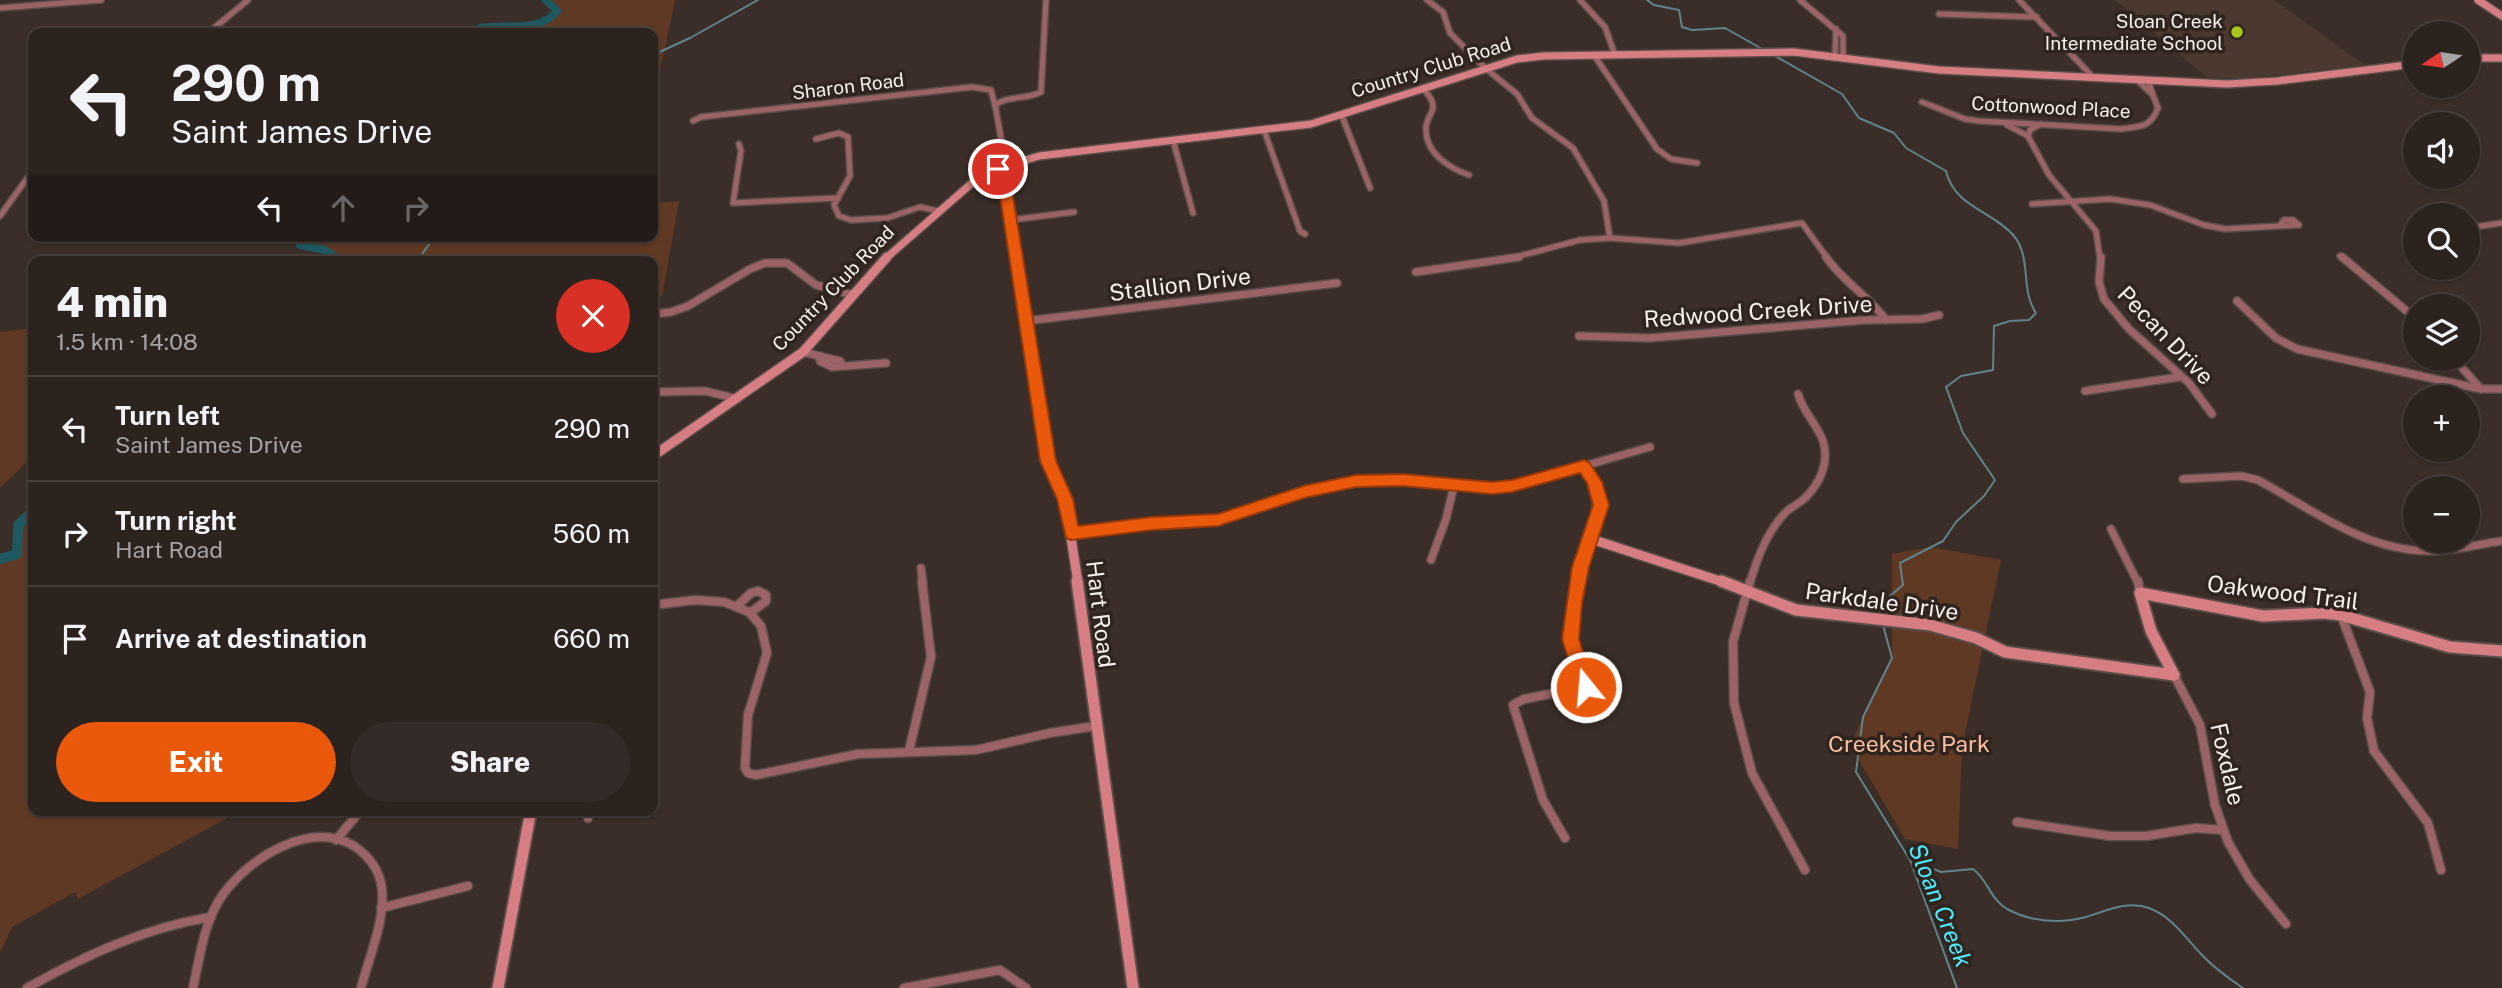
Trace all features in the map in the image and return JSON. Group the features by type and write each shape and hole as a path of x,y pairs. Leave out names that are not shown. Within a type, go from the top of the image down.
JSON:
{"main road":[{"path":"2479,0 2502,16"},
{"name":"Country Club Road","path":"658,453 803,352 881,263 972,183 1002,167 1051,154 1311,124 1485,68 1532,57 1781,52 1839,56 1939,70 2253,83 2403,65"},
{"path":"2480,58 2502,58"},
{"name":"Hart Road","path":"1002,167 1048,461 1065,499 1071,534 1133,988"},
{"path":"1071,534 1152,524 1218,520 1303,492 1356,481 1403,480 1454,486 1512,486 1584,466 1594,482 1601,505 1591,539"},
{"name":"Parkdale Drive","path":"1591,539 1713,578 1796,610 1911,622 1963,633 2006,652 2174,675"},
{"name":"Oakwood Trail","path":"2140,593 2263,616 2324,613 2341,615 2450,647 2502,651"},
{"name":"Foxdale","path":"2140,593 2151,631 2174,675"},
{"path":"498,988 530,816"}],"street":[{"path":"0,8 102,0"},
{"path":"214,28 247,0"},
{"path":"1002,167 995,106 1000,100 1032,97 1041,92 1046,0"},
{"path":"1427,0 1443,12 1450,33 1485,68 1517,94 1532,118 1573,148 1604,201 1610,238"},
{"path":"1580,0 1605,27 1615,55"},
{"path":"1800,0 1836,29 1839,56"},
{"path":"2019,0 2093,77"},
{"path":"1939,15 2037,17"},
{"path":"1594,55 1657,149 1671,159 1697,163"},
{"name":"Cottonwood Place","path":"2137,80 2153,95"},
{"name":"Cottonwood Place","path":"1922,102 1965,119 2121,129 2143,126 2157,115 2148,80"},
{"name":"Sharon Road","path":"692,121 711,115 972,87 991,90 995,106"},
{"path":"1422,89 1431,98 1433,108 1425,120 1424,130 1428,138 1444,165 1469,175"},
{"path":"1342,116 1370,188"},
{"path":"2000,122 2028,136 2031,129 2041,124"},
{"path":"1264,130 1300,231 1305,234"},
{"path":"816,139 839,133 848,137 850,176 848,185 834,205 836,213 851,220 894,217 920,207 938,211"},
{"name":"Pecan Drive","path":"2028,136 2052,179 2101,240 2103,250 2097,282 2106,301 2179,377 2196,391 2212,414"},
{"path":"1173,140 1193,213"},
{"path":"739,144 741,150 733,202 838,198"},
{"path":"0,216 28,177"},
{"path":"2032,204 2131,201 2225,229 2280,225"},
{"path":"1011,220 1074,212"},
{"path":"1416,272 1517,258 1558,245 1610,238 1679,243 1802,223 1841,278 1873,302 1886,320"},
{"path":"2480,226 2502,223"},
{"path":"2340,256 2403,308"},
{"path":"658,314 692,305 713,295 752,269 770,262 790,263 820,287 853,295"},
{"name":"Stallion Drive","path":"1027,321 1337,283"},
{"path":"2237,301 2276,338 2297,349 2481,389 2502,388"},
{"name":"Redwood Creek Drive","path":"1580,335 1650,338 1922,319 1939,315"},
{"path":"803,352 820,356 820,361 832,366 886,363"},
{"path":"2465,371 2481,389"},
{"path":"2085,391 2179,377"},
{"path":"658,392 711,392 738,399"},
{"path":"1798,394 1801,406 1824,442 1824,463 1819,483 1803,500 1786,512 1759,551 1733,642 1734,703 1752,773 1805,870"},
{"path":"1584,466 1650,447"},
{"path":"2183,479 2241,476 2258,480 2346,532 2402,549 2431,551 2502,541"},
{"path":"1431,560 1447,519 1454,486"},
{"name":"Foxdale","path":"2111,529 2137,578 2140,593"},
{"path":"1565,838 1544,800 1513,705 1524,699 1586,687 1571,639 1580,567 1591,539"},
{"path":"909,751 930,657 921,568"},
{"path":"737,606 751,593 758,591 766,595 766,601 750,614"},
{"path":"658,605 707,599 737,606 750,614 764,630 767,649 748,714 745,768 748,773 756,775 780,771 858,754 976,750 1050,733 1096,726"},
{"path":"2341,615 2370,692 2367,718 2374,751 2428,823 2441,870"},
{"name":"Foxdale","path":"2174,675 2190,702 2202,732 2209,783 2223,830 2244,871 2286,924"},
{"path":"336,839 356,816"},
{"path":"2017,822 2110,836 2146,836 2196,828 2223,830"},
{"path":"193,988 211,917 228,887 259,860 296,842 318,838 336,839 357,848 373,865 382,889 381,908 360,988"},
{"path":"381,908 468,886"},
{"path":"27,988 89,954 129,936 166,924 211,917"},
{"path":"904,988 1000,970 1026,988"}],"shaded area":[{"name":"Sloan Creek Intermediate School","path":"2115,0 2274,0 2365,65 2241,79 2206,77"}],"green space":[{"path":"547,0 675,0 658,80 658,28 480,28 542,24 558,11"},
{"path":"679,201 662,296 658,296 658,256 335,256 326,250 300,245 303,242 658,242 658,203"},
{"path":"28,329 28,461 0,488 0,332"},
{"path":"28,514 28,816 231,816 78,899 75,892 12,927 0,953 0,560 17,554 19,525"},
{"name":"Creekside Park","path":"1931,547 2001,560 1962,748 1958,849 1905,839 1850,745 1892,658 1892,554"}],"waterway":[{"path":"480,28 540,23 557,11 546,0"},
{"path":"658,53 758,0"},
{"name":"Sloan Creek","path":"1647,0 1654,5 1679,10 1682,27 1692,30 1725,28 1764,50"},
{"name":"Sloan Creek","path":"1775,56 1842,94 1859,118 1894,133 1906,148 1946,171 1957,193 2005,227 2014,236 2023,254 2028,294 2036,313 2029,320 2010,321 1994,326 1993,370 1961,376 1946,387 1963,433 1995,480 1984,496 1956,522 1943,541 1900,563 1903,585 1877,607 1879,613"},
{"path":"303,242 300,245 325,250 334,256"},
{"path":"421,256 431,242"},
{"path":"0,559 17,554 18,525 28,516"},
{"name":"Sloan Creek","path":"1883,625 1892,658 1863,717 1856,772 1910,860 1957,988"},
{"path":"1911,860 1941,872 1973,869 2001,905 2036,919 2076,919 2133,905 2149,908 2171,922 2211,963 2243,988"}],"place":[{"name":"Sloan Creek Intermediate School","path":"2237,32"}],"route":[{"path":"998,169 1002,172 1007,196 1048,461 1061,485 1071,534 1152,524 1218,520 1303,492 1356,481 1403,480 1492,488 1538,480 1584,466 1594,482 1601,505 1580,567 1573,603 1571,639 1586,687"}]}
